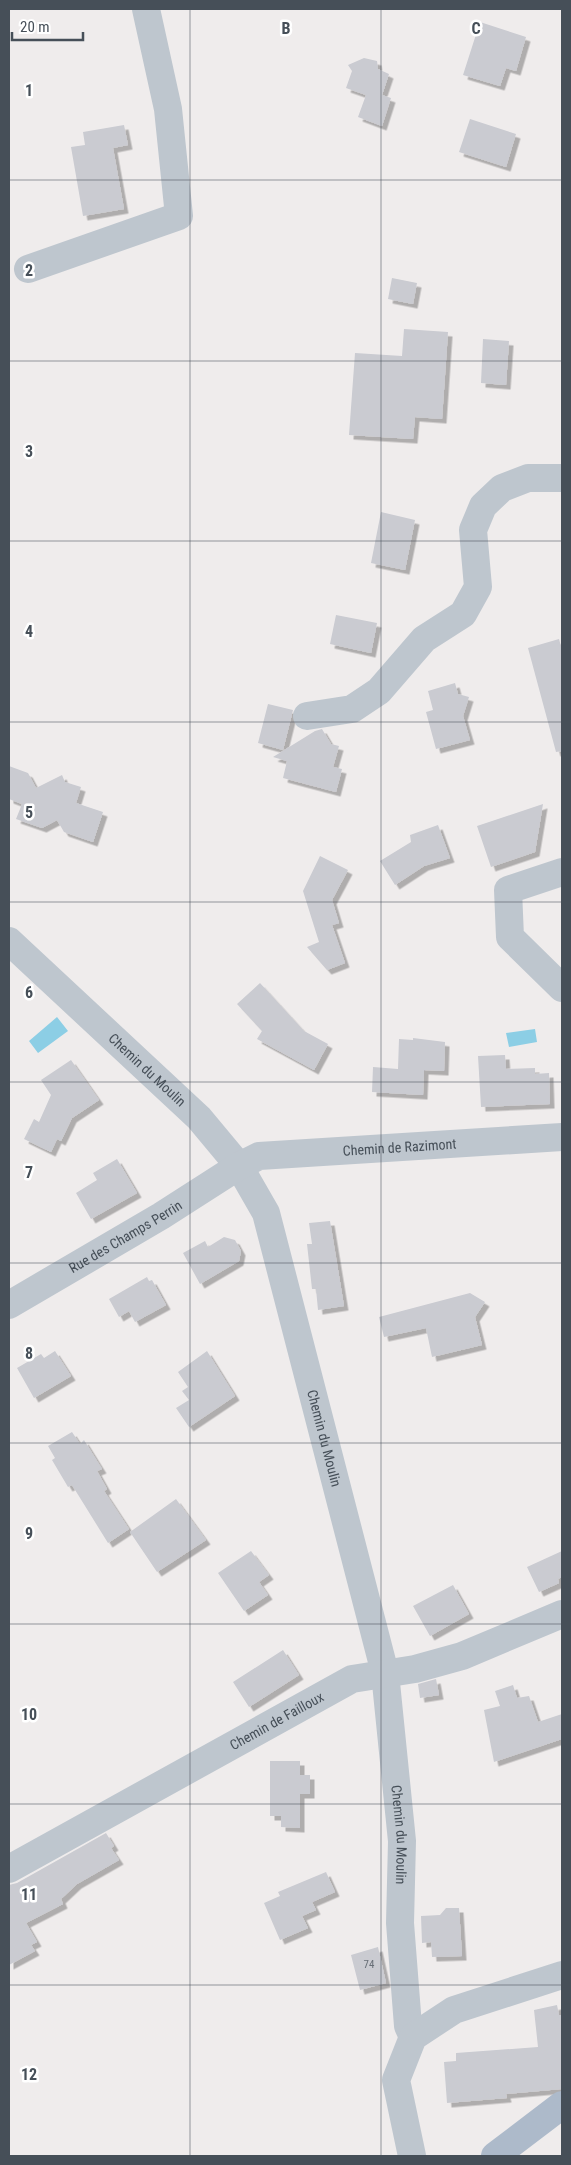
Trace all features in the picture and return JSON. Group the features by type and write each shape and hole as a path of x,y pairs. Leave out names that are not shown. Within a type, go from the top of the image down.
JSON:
{"main road":[{"path":"494,2156 562,2106"}],"street":[{"path":"28,269 179,216 168,109 146,9"},
{"path":"308,716 352,708 379,691 424,639 463,614 478,587 473,530 484,506 502,488 528,478 562,478"},
{"path":"562,872 508,890 510,937 562,988"},
{"name":"Chemin du Moulin","path":"9,940 199,1118 239,1166 266,1213 385,1673 402,1841 400,1923 406,2007 408,2026 413,2037"},
{"name":"Chemin de Razimont","path":"239,1166 259,1156 562,1138"},
{"name":"Rue des Champs Perrin","path":"9,1305 161,1216 239,1166"},
{"name":"Chemin de Failloux","path":"9,1869 352,1679 415,1670 462,1656 562,1614"},
{"path":"412,2156 396,2080 413,2037 454,2010 562,1975"}],"water":[{"path":"57,1017 68,1031 38,1053 29,1041"},
{"path":"535,1029 537,1042 509,1047 506,1033"}],"building":[{"path":"480,22 526,37 516,71 506,68 500,86 463,75"},
{"path":"364,58 377,61 378,69 389,74 382,95 391,98 382,126 358,117 366,95 346,88 352,71 348,65"},
{"path":"470,119 516,134 506,167 459,152"},
{"path":"124,125 128,145 113,148 124,209 83,216 71,147 85,145 83,132"},
{"path":"392,278 417,283 413,304 388,299"},
{"path":"404,329 448,332 442,419 415,417 413,439 349,435 355,353 402,356"},
{"path":"483,339 509,341 506,385 481,383"},
{"path":"381,512 415,520 405,570 371,563"},
{"path":"336,615 377,623 371,653 330,644"},
{"path":"559,639 562,650 562,751 556,752 528,648"},
{"path":"455,683 458,694 469,697 463,716 470,740 436,749 426,712 433,710 428,691"},
{"path":"268,704 293,710 283,750 258,743"},
{"path":"322,729 331,744 339,746 333,767 342,769 336,792 283,778 287,761 273,757 315,731"},
{"path":"9,766 28,773 36,788 62,775 65,782 81,787 76,803 103,812 93,842 64,832 57,820 42,828 16,819 22,804 9,799"},
{"path":"543,804 535,852 491,867 477,826"},
{"path":"438,825 450,858 424,866 395,885 380,861 411,842 410,835"},
{"path":"320,856 348,870 332,900 339,923 332,925 345,963 327,970 307,947 319,942 303,891"},
{"path":"260,983 304,1031 328,1044 314,1070 257,1039 262,1031 237,1004"},
{"path":"413,1038 445,1042 444,1071 424,1070 423,1095 372,1092 373,1067 398,1069 399,1039 413,1040"},
{"path":"505,1055 506,1069 535,1068 535,1074 549,1073 550,1104 481,1107 478,1056"},
{"path":"71,1060 99,1100 72,1118 61,1141 57,1139 51,1152 24,1139 34,1119 39,1122 51,1095 41,1080"},
{"path":"117,1159 137,1193 91,1219 76,1193 97,1180 93,1173"},
{"path":"330,1221 344,1306 318,1310 316,1289 312,1289 307,1244 312,1244 309,1223"},
{"path":"224,1237 235,1240 241,1251 239,1261 200,1284 183,1253 205,1241 208,1247"},
{"path":"147,1277 149,1281 152,1280 166,1305 135,1322 129,1311 119,1317 109,1299"},
{"path":"470,1293 485,1302 475,1317 482,1345 432,1357 426,1328 384,1337 379,1317"},
{"path":"55,1351 71,1376 34,1398 17,1368 41,1354 44,1358"},
{"path":"207,1351 235,1396 189,1427 176,1408 189,1400 182,1391 188,1387 178,1372"},
{"path":"72,1432 80,1444 84,1440 102,1469 97,1471 107,1489 104,1491 129,1529 108,1543 72,1485 68,1487 52,1460 55,1458 48,1446"},
{"path":"176,1499 206,1540 157,1572 130,1532"},
{"path":"251,1551 269,1575 259,1582 268,1595 244,1611 218,1573"},
{"path":"562,1551 562,1577 558,1579 559,1583 539,1592 527,1567"},
{"path":"453,1585 469,1614 430,1636 413,1606"},
{"path":"283,1650 299,1675 249,1707 233,1682"},
{"path":"436,1679 439,1695 420,1698 418,1684"},
{"path":"513,1685 517,1698 529,1696 538,1722 562,1714 562,1739 494,1762 484,1710 500,1706 495,1691"},
{"path":"270,1761 300,1761 300,1775 310,1775 310,1794 300,1794 300,1828 281,1827 281,1816 270,1816"},
{"path":"106,1833 114,1846 111,1848 119,1860 77,1884 61,1899 63,1904 26,1923 37,1942 31,1945 35,1951 9,1965 9,1885 17,1883"},
{"path":"326,1872 335,1892 312,1902 316,1910 302,1916 308,1928 280,1940 264,1903 280,1896 278,1892"},
{"path":"446,1908 459,1908 462,1956 432,1957 431,1942 422,1943 421,1916 440,1915"},
{"path":"378,1947 386,1983 360,1990 351,1955"},
{"path":"557,2005 559,2015 562,2015 562,2089 506,2094 507,2098 447,2103 444,2062 456,2061 456,2053 538,2047 534,2010"}]}
